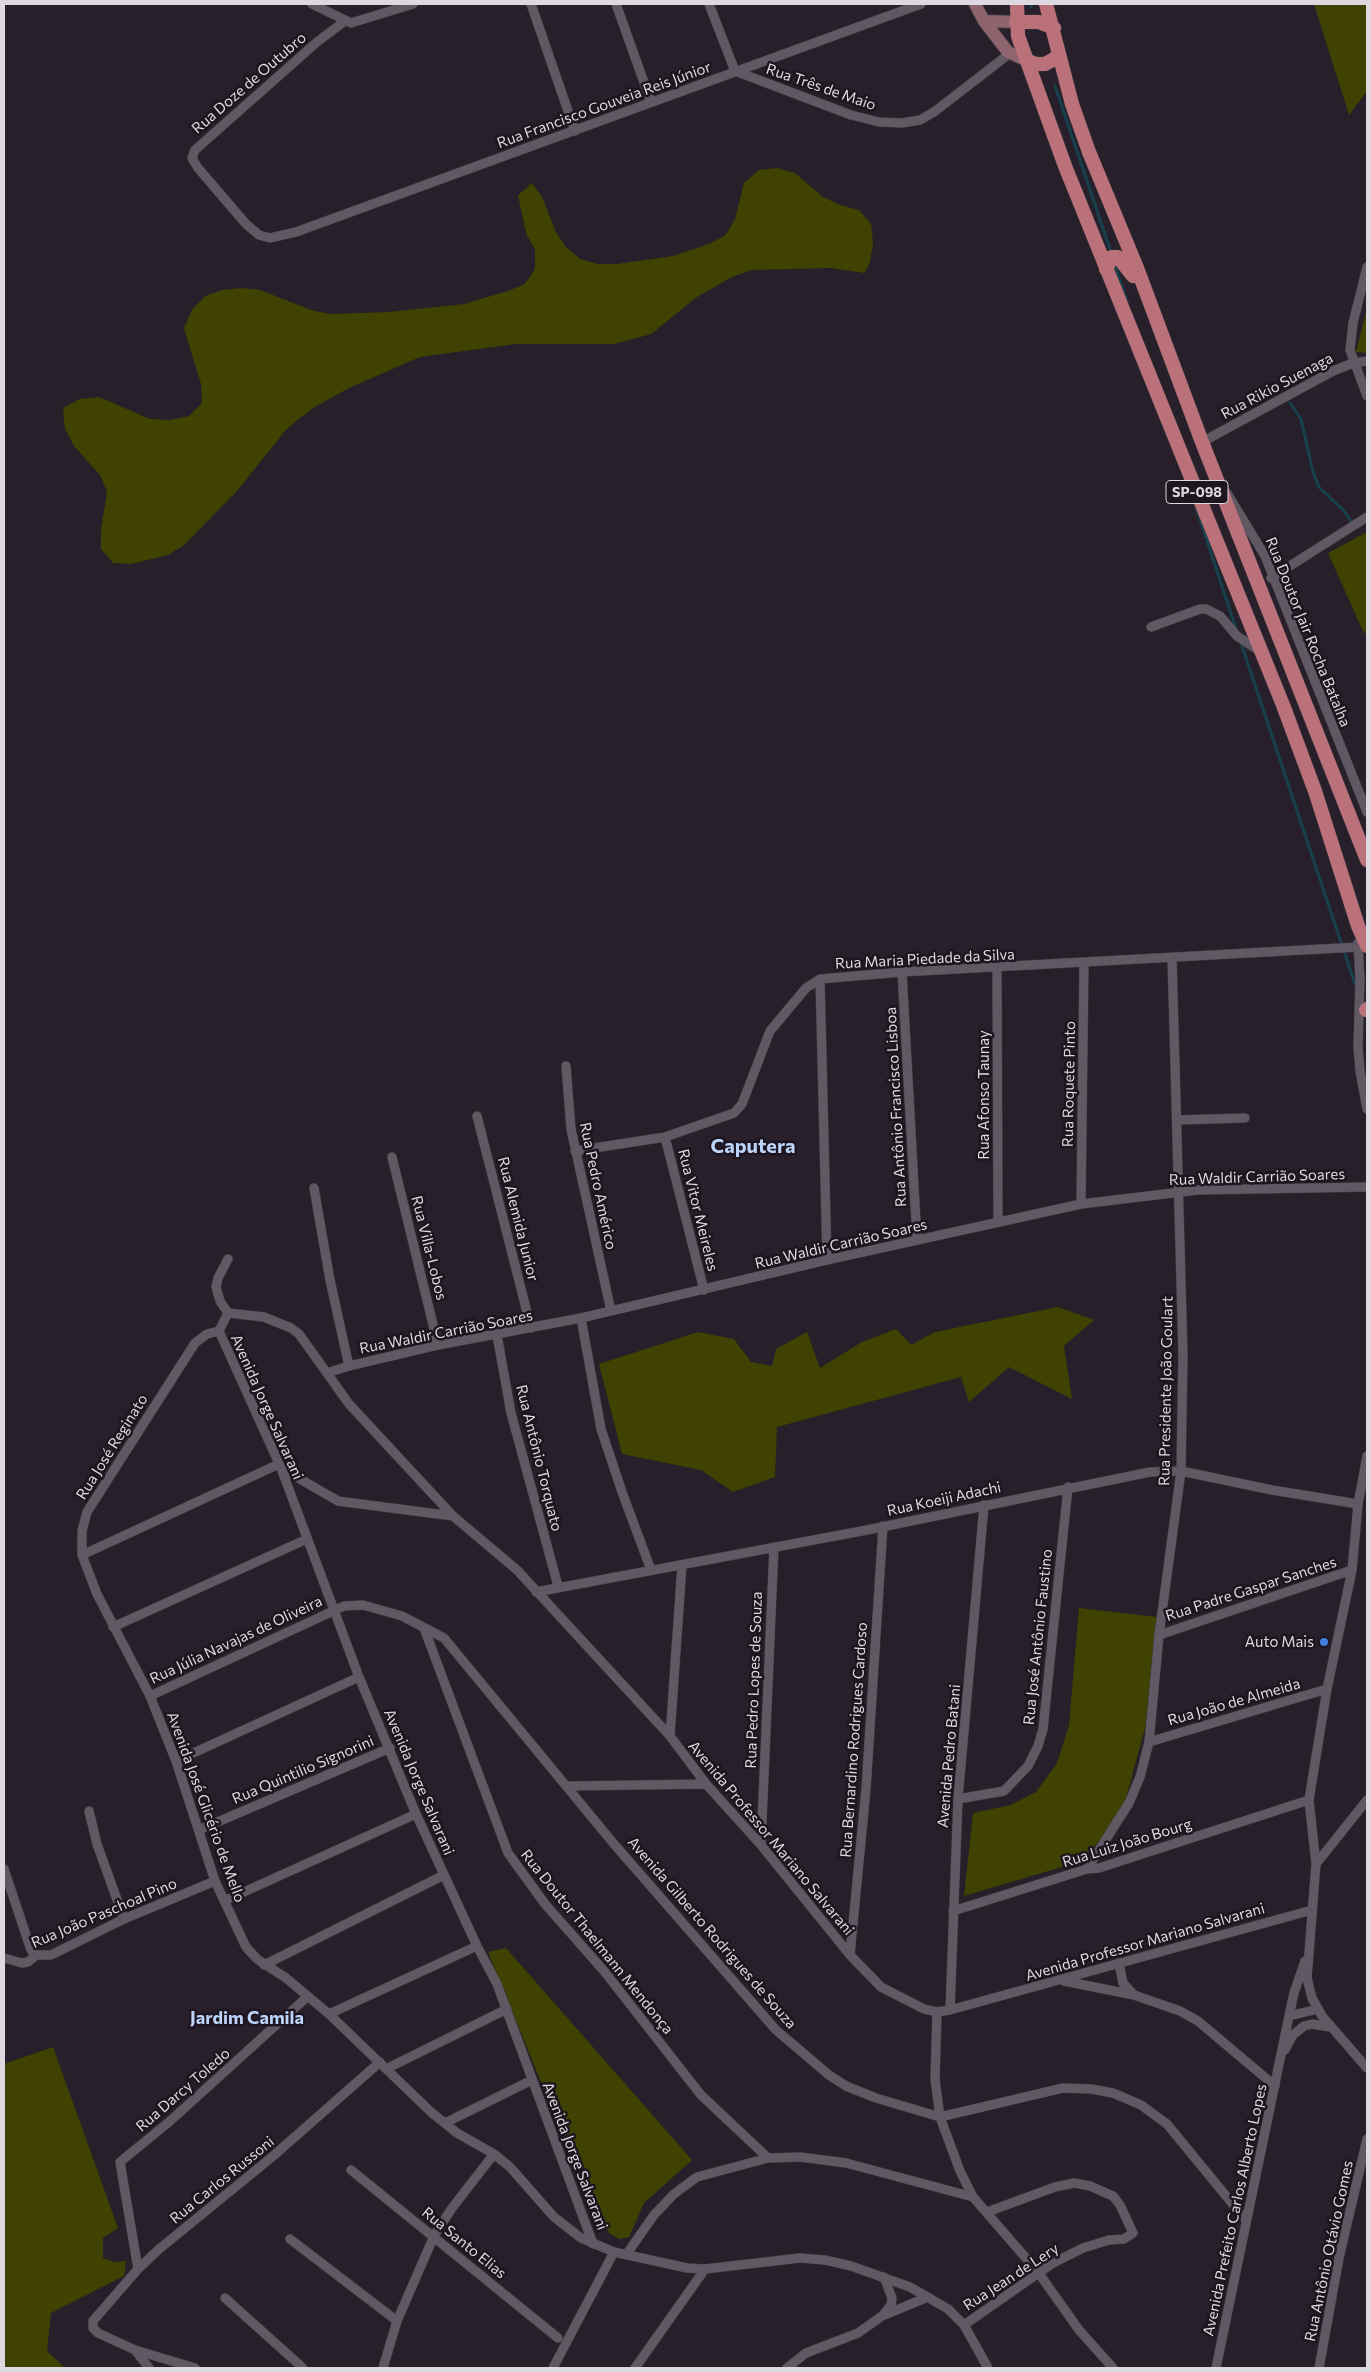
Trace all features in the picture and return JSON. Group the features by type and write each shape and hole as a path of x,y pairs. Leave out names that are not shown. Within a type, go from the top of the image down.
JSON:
{"main road":[{"name":"SP-098","path":"1017,4 1016,22 1026,60 1106,268 1315,791 1363,946"},
{"name":"SP-098","path":"1046,4 1078,122 1367,860"},
{"path":"1016,22 1039,22 1054,28"},
{"path":"1026,60 1036,64 1045,64 1056,58 1058,53"},
{"path":"1106,268 1112,257 1121,259 1148,300"}],"street":[{"path":"312,4 351,23 413,4"},
{"path":"531,4 575,131"},
{"path":"616,4 651,102"},
{"path":"709,4 735,71"},
{"name":"Rua Francisco Gouveia Reis Júnior","path":"296,232 921,4"},
{"path":"975,4 984,21 1009,54 1026,60"},
{"name":"Rua Doze de Outubro","path":"296,232 270,238 259,235 246,224 198,168 192,158 200,143 344,21"},
{"path":"984,21 1016,22"},
{"name":"Rua Três de Maio","path":"735,71 851,115 879,122 902,123 920,120 934,112 1009,54"},
{"path":"1367,268 1350,339 1353,363 1367,396"},
{"name":"Rua Rikio Suenaga","path":"1202,442 1334,371 1353,363 1367,361"},
{"name":"Rua Doutor Jair Rocha Batalha","path":"1212,468 1257,542 1367,812"},
{"path":"1271,578 1367,517"},
{"path":"1151,627 1200,609 1206,609 1220,616 1237,636 1261,652"},
{"path":"1363,946 1357,1026 1360,1071 1367,1109"},
{"name":"Rua Maria Piedade da Silva","path":"575,1151 666,1137 734,1113 742,1104 770,1031 806,988 820,979 902,972 1084,964 1363,946"},
{"name":"Rua Presidente João Goulart","path":"1087,1869 1129,1803 1140,1777 1149,1742 1159,1634 1181,1471 1184,1355 1172,957"},
{"name":"Rua Roquete Pinto","path":"1081,1204 1084,964"},
{"name":"Rua Afonso Taunay","path":"996,968 998,1222"},
{"name":"Rua Antônio Francisco Lisboa","path":"902,972 917,1240"},
{"path":"820,979 827,1260"},
{"path":"1357,1026 1367,1008"},
{"name":"Rua Pedro Américo","path":"566,1066 571,1129 575,1151 611,1311"},
{"name":"Rua Alemida Junior","path":"477,1116 531,1328"},
{"path":"1177,1120 1245,1118"},
{"name":"Rua Vitor Meireles","path":"666,1137 704,1290"},
{"name":"Rua Villa-Lobos","path":"392,1157 438,1345"},
{"name":"Rua Waldir Carrião Soares","path":"327,1374 348,1366 438,1345 581,1318 827,1260 1081,1204 1178,1192 1367,1187"},
{"path":"314,1188 330,1280 348,1366"},
{"path":"219,1331 228,1313 220,1301 216,1287 218,1278 228,1259"},
{"name":"Avenida Professor Mariano Salvarani","path":"228,1313 264,1317 291,1328 299,1334 348,1404 453,1516 517,1570 670,1736 706,1784 761,1845 850,1955 881,1987 924,2008 937,2012 950,2010 1312,1910"},
{"path":"581,1318 604,1436 651,1570"},
{"name":"Avenida Jorge Salvarani","path":"219,1331 280,1466 359,1676 416,1814 477,1946 497,1984 594,2244"},
{"name":"Rua José Reginato","path":"113,1627 87,1572 82,1555 82,1531 87,1512 195,1343 208,1334 219,1331"},
{"name":"Rua Antônio Torquato","path":"497,1335 511,1413 558,1586"},
{"path":"1367,1456 1358,1504 1352,1570 1327,1689 1309,1800 1316,1864 1307,1984 1318,2009 1330,2027 1367,2068"},
{"path":"82,1555 280,1466 338,1501 453,1516"},
{"name":"Rua Koeiji Adachi","path":"536,1592 558,1586 682,1565 883,1526 1068,1487 1150,1472 1181,1471 1272,1490 1358,1504"},
{"name":"Rua José Antônio Faustino","path":"958,1799 1004,1791 1028,1766 1038,1746 1043,1729 1068,1487"},
{"name":"Avenida Pedro Batani","path":"950,2010 958,1799 984,1505"},
{"name":"Rua Bernardino Rodrigues Cardoso","path":"850,1955 866,1789 883,1526"},
{"path":"113,1627 307,1538"},
{"name":"Rua Pedro Lopes de Souza","path":"761,1845 774,1547"},
{"path":"670,1736 682,1565"},
{"name":"Rua Padre Gaspar Sanches","path":"1159,1634 1352,1570"},
{"name":"Avenida Gilberto Rodrigues de Souza","path":"334,1609 344,1606 363,1605 390,1611 444,1638 569,1786 614,1844 776,2030 820,2068 846,2086 876,2098 940,2117 1063,2088 1091,2088 1113,2094 1141,2105 1167,2124 1246,2219"},
{"name":"Rua Júlia Navajas de Oliveira","path":"150,1696 334,1609"},
{"name":"Avenida José Glicério de Mello","path":"113,1627 150,1696 176,1761 215,1881 246,1947 264,1965 286,1978 329,2014 444,2123 494,2154 517,2174 554,2217 581,2238 594,2244 614,2252 668,2266 705,2269 800,2258 825,2260 884,2277 928,2297 948,2309 964,2325 985,2367"},
{"name":"Rua Doutor Thaelmann Mendonça","path":"424,1628 508,1853 545,1904 604,1971 701,2095 768,2158"},
{"path":"176,1761 359,1676"},
{"name":"Rua João de Almeida","path":"1149,1742 1327,1689"},
{"name":"Rua Quintilio Signorini","path":"199,1830 390,1748"},
{"path":"569,1786 706,1784"},
{"name":"Rua Luiz João Bourg","path":"953,1911 1087,1869 1099,1868 1309,1800"},
{"path":"1316,1864 1367,1800"},
{"path":"90,1811 97,1844 124,1919"},
{"path":"224,1901 416,1814"},
{"path":"4,1869 31,1950 36,1955"},
{"path":"264,1965 444,1875"},
{"name":"Rua João Paschoal Pino","path":"4,1958 28,1962 36,1955 51,1955 124,1919 215,1881"},
{"path":"329,2014 477,1946"},
{"name":"Avenida Prefeito Carlos Alberto Lopes","path":"1216,2368 1294,1993 1308,1956"},
{"path":"1120,1962 1123,1983 1134,1995"},
{"path":"1060,1980 1158,2001 1198,2021 1275,2086"},
{"name":"Rua Darcy Toledo","path":"138,2269 120,2162 169,2122 307,1997"},
{"path":"1290,2016 1318,2009"},
{"path":"388,2068 507,2010"},
{"path":"937,2012 935,2079 940,2117 948,2143 973,2197 1038,2272 1079,2330 1113,2368"},
{"name":"Avenida Prefeito Carlos Alberto Lopes","path":"1281,2056 1293,2036 1304,2026 1312,2024 1330,2027"},
{"name":"Rua Carlos Russoni","path":"135,2350 98,2333 93,2328 98,2315 138,2269 158,2250 272,2157 380,2062"},
{"path":"444,2123 532,2080"},
{"name":"Rua Antônio Otávio Gomes","path":"1319,2368 1339,2258 1367,2139"},
{"path":"383,2368 397,2321 434,2236 452,2208 494,2154"},
{"path":"626,2255 654,2216 674,2194 697,2176 768,2158 800,2157 846,2163 973,2197"},
{"name":"Rua Santo Elias","path":"351,2170 558,2338"},
{"name":"Rua Jean de Lery","path":"964,2325 1038,2272 1083,2248 1130,2237 1132,2230 1120,2205 1113,2196 1090,2186 1074,2183 1056,2187 987,2212"},
{"path":"290,2239 397,2321"},
{"path":"552,2368 614,2252"},
{"path":"635,2368 705,2269"},
{"path":"882,2316 891,2304 892,2298 884,2277"},
{"path":"787,2368 806,2353 858,2333 882,2316 928,2297"},
{"path":"225,2298 303,2368"},
{"path":"135,2350 149,2368"},
{"path":"135,2350 195,2368"}],"shaded area":[{"path":"1314,4 1367,4 1367,91 1349,115"},
{"path":"777,168 795,173 823,197 840,205 859,210 871,224 873,243 870,262 865,273 830,268 751,270 730,278 697,297 651,334 614,344 516,344 420,357 349,388 315,407 300,418 285,431 237,491 184,545 168,555 131,564 113,563 101,549 101,530 107,492 100,475 74,446 65,429 63,408 80,399 99,397 150,419 170,420 189,416 202,403 201,384 184,328 192,310 205,296 222,290 241,288 260,290 314,311 332,314 389,312 464,304 525,284 535,269 535,250 526,233 518,195 532,183 542,197 556,232 566,247 580,259 598,264 617,264 673,256 709,244 726,235 735,219 744,183 759,170"},
{"path":"1367,308 1367,353 1356,352"},
{"path":"1367,532 1367,636 1362,629 1328,553"},
{"path":"1058,1307 1094,1320 1064,1346 1072,1399 1009,1367 969,1402 961,1377 777,1427 775,1477 733,1492 701,1470 622,1454 599,1364 698,1332 734,1339 751,1362 772,1366 776,1349 807,1332 820,1368 862,1342 896,1329 911,1345 935,1332"},
{"path":"1079,1608 1157,1617 1145,1728 1122,1813 1082,1861 964,1896 973,1813 1011,1805 1036,1792 1057,1763 1069,1725"},
{"path":"506,1948 692,2160 644,2203 629,2237 620,2239 610,2234 606,2227 539,2077 488,1952"},
{"path":"53,2047 118,2228 103,2238 103,2258 114,2262 126,2261 124,2276 51,2313 47,2351 65,2368 4,2368 4,2064"}],"waterway":[{"path":"1055,86 1112,255"},
{"path":"1114,263 1128,304"},
{"path":"1290,403 1301,419 1313,472 1319,487 1344,511 1351,521"},
{"path":"1196,507 1237,632"},
{"path":"1240,640 1357,990"}],"place":[{"name":"Auto Mais","path":"1324,1642"}],"district":[{"name":"Caputera","path":"753,1146"},
{"name":"Jardim Camila","path":"247,2018"}]}
